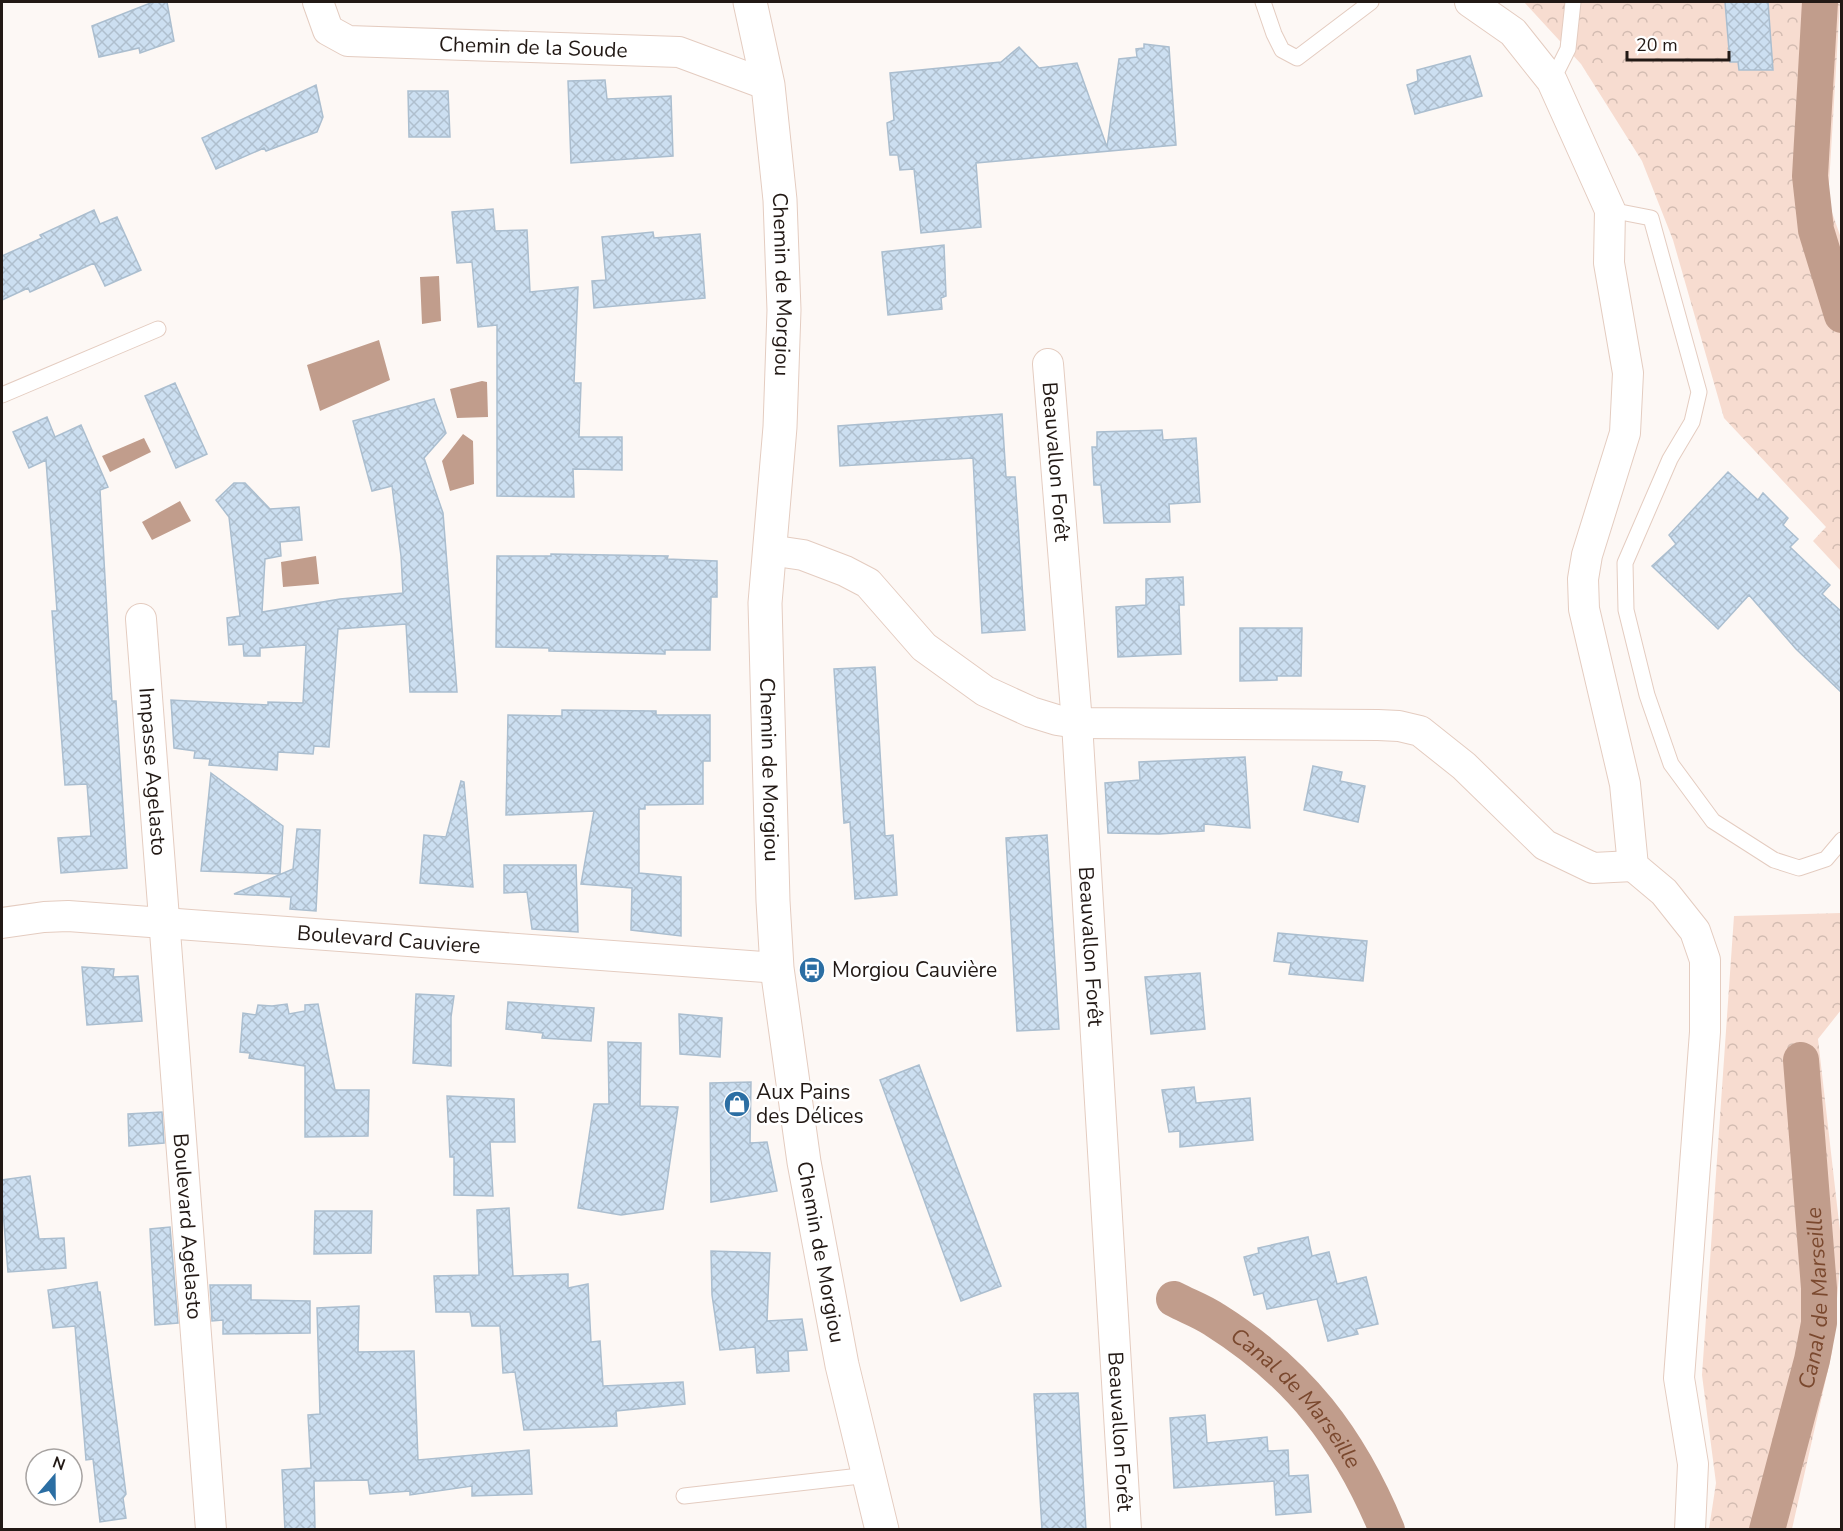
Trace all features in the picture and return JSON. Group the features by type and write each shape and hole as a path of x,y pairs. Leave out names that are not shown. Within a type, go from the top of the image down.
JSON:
{"street":[{"name":"Chemin de la Soude","path":"318,2 328,30 348,41 679,52 768,86"},
{"name":"Chemin de Morgiou","path":"750,2 768,86 780,201 784,310 780,427 765,603 777,968 804,1162 843,1365 882,1530"},
{"path":"1470,2 1513,32 1552,81 1610,210 1609,264 1628,373 1625,433 1587,555 1583,579 1584,609 1625,784 1633,866"},
{"name":"Beauvallon Forêt","path":"1048,363 1077,723 1126,1530"},
{"path":"769,550 803,555 846,571 868,583 924,647 985,691 1030,712 1058,720 1077,723 1378,725 1399,726 1420,731 1464,766 1545,845 1593,868 1633,866 1664,892 1695,931 1705,960 1705,1032 1679,1378 1693,1464 1690,1530"},
{"name":"Impasse Agelasto","path":"141,619 166,923"},
{"name":"Boulevard Cauviere","path":"2,923 44,916 68,916 777,968"},
{"name":"Boulevard Agelasto","path":"166,923 211,1530"}],"lane":[{"path":"1263,2 1282,50 1297,58 1371,2"},
{"path":"1552,81 1568,49 1573,2"},
{"path":"1610,210 1651,218 1699,392 1692,422 1670,459 1626,563 1626,610 1647,694 1671,764 1713,821 1774,860 1799,868 1826,859 1842,840"},
{"path":"2,395 158,329"},
{"path":"684,1496 869,1475"}],"green space":[{"path":"1524,2 1840,2 1828,201 1842,241 1841,571 1813,541 1826,527 1724,418 1673,240 1642,161 1581,64"},
{"path":"1841,913 1841,1010 1818,1039 1841,1240 1832,1352 1792,1529 1709,1529 1716,1483 1702,1375 1734,916"}],"shaded area":[{"path":"439,276 441,321 422,324 420,277"},
{"path":"379,340 390,380 320,411 307,365"},
{"path":"482,381 487,382 488,417 457,418 450,389"},
{"path":"463,434 473,441 474,484 450,491 442,461"},
{"path":"144,438 151,452 110,472 102,456"},
{"path":"180,501 191,521 152,540 142,522"},
{"path":"316,556 319,584 283,587 281,562"}],"building":[{"path":"153,2 167,2 174,41 140,53 139,48 99,57 92,26"},
{"path":"1725,2 1768,2 1773,70 1739,70 1738,62 1730,62"},
{"path":"1144,44 1169,47 1176,145 976,163 981,227 921,233 914,169 900,170 898,155 890,155 887,123 894,120 890,73 1001,62 1019,47 1039,68 1077,63 1107,147 1119,59 1137,57 1136,49 1144,48"},
{"path":"1470,56 1482,96 1415,114 1407,85 1418,81 1417,70"},
{"path":"605,80 607,99 671,96 673,156 571,163 568,81"},
{"path":"316,85 323,117 317,132 266,151 264,148 216,169 202,138"},
{"path":"408,91 448,91 450,137 409,137"},
{"path":"493,209 495,231 527,230 530,292 578,287 574,383 581,383 579,437 622,437 622,470 573,469 574,497 497,496 497,325 478,327 472,262 457,263 452,212"},
{"path":"94,210 100,224 117,217 141,270 105,286 94,263 30,292 28,288 2,300 2,256"},
{"path":"653,232 654,238 700,234 705,298 594,308 592,281 606,280 602,237"},
{"path":"944,245 946,296 941,298 942,309 888,315 882,252"},
{"path":"175,383 207,454 176,468 145,396"},
{"path":"434,399 446,433 424,458 443,513 457,692 410,692 406,624 338,629 329,747 314,746 313,754 278,752 277,770 209,765 210,759 194,758 195,751 174,748 171,700 268,705 268,702 303,703 306,645 260,648 260,656 244,656 243,644 229,645 227,618 240,616 229,517 216,500 234,483 245,483 270,509 299,507 302,540 280,542 281,556 265,559 262,612 340,599 403,593 392,486 372,491 353,421"},
{"path":"1002,414 1006,477 1015,477 1025,630 982,633 973,458 840,466 838,426"},
{"path":"47,417 55,437 81,425 108,487 100,490 112,701 116,701 127,868 61,873 58,838 91,836 87,784 65,785 52,611 57,611 46,460 29,468 13,432"},
{"path":"1162,430 1163,440 1196,438 1200,502 1169,504 1170,522 1104,523 1101,485 1094,485 1092,447 1097,447 1097,432"},
{"path":"1728,472 1758,500 1763,493 1788,518 1783,525 1798,539 1790,547 1830,585 1822,594 1842,612 1842,693 1796,649 1749,595 1718,629 1652,566 1676,544 1669,535"},
{"path":"551,554 668,556 667,559 717,561 717,597 711,597 710,650 665,650 665,654 549,651 549,648 496,647 497,556 551,556"},
{"path":"1183,577 1184,605 1179,605 1181,654 1118,657 1116,607 1146,605 1146,579"},
{"path":"1240,628 1302,628 1301,676 1277,676 1277,680 1240,681"},
{"path":"875,667 885,836 893,835 897,895 855,899 850,822 844,823 834,669"},
{"path":"562,710 656,711 656,715 710,715 710,761 703,761 703,804 645,805 645,809 639,809 639,873 681,877 681,936 631,930 632,888 581,884 594,811 506,815 508,715 562,716"},
{"path":"1245,757 1250,828 1204,824 1204,831 1159,834 1108,833 1105,783 1140,780 1139,762"},
{"path":"1313,766 1342,772 1340,781 1365,786 1358,822 1304,810"},
{"path":"211,773 283,826 280,874 201,871"},
{"path":"461,781 464,782 473,887 420,883 424,835 446,837"},
{"path":"297,829 320,830 316,911 290,909 291,897 234,894 293,869"},
{"path":"1047,835 1059,1029 1017,1031 1006,838"},
{"path":"504,865 576,865 578,932 532,929 527,892 504,893"},
{"path":"1278,933 1367,941 1363,981 1289,974 1291,963 1274,961"},
{"path":"82,967 114,969 113,977 138,976 142,1021 87,1025"},
{"path":"1200,973 1205,1029 1151,1034 1145,977"},
{"path":"416,994 454,996 451,1017 451,1066 413,1063"},
{"path":"508,1002 594,1008 591,1041 542,1038 543,1033 506,1029"},
{"path":"287,1004 289,1014 305,1011 305,1005 318,1004 335,1090 369,1090 368,1136 305,1137 305,1066 249,1058 250,1053 240,1052 243,1013 256,1015 258,1005"},
{"path":"679,1014 722,1018 720,1057 680,1054"},
{"path":"608,1042 641,1043 640,1106 678,1107 663,1209 621,1215 578,1208 594,1104 609,1104"},
{"path":"919,1065 1001,1286 961,1301 880,1080"},
{"path":"751,1082 750,1143 767,1142 777,1191 711,1202 710,1083"},
{"path":"1194,1087 1196,1103 1250,1098 1253,1140 1180,1147 1180,1131 1169,1132 1162,1090"},
{"path":"447,1096 514,1099 515,1142 490,1142 493,1196 454,1195 454,1157 450,1157"},
{"path":"162,1112 164,1143 129,1146 128,1114"},
{"path":"30,1176 39,1239 64,1238 66,1268 8,1272 2,1211 2,1180"},
{"path":"509,1208 513,1276 568,1274 568,1288 588,1284 591,1342 600,1341 603,1386 683,1382 685,1404 616,1411 617,1426 524,1430 515,1372 503,1373 500,1326 472,1326 470,1312 436,1312 434,1276 479,1275 477,1210"},
{"path":"315,1211 372,1211 371,1253 314,1254"},
{"path":"170,1227 178,1323 155,1325 150,1229"},
{"path":"1308,1237 1312,1256 1329,1252 1337,1284 1366,1277 1378,1324 1356,1329 1358,1334 1328,1341 1317,1299 1267,1309 1263,1293 1254,1295 1244,1257 1259,1253 1258,1248"},
{"path":"711,1251 770,1253 767,1321 802,1319 807,1350 788,1351 789,1371 757,1373 755,1347 720,1350 712,1295"},
{"path":"97,1282 126,1494 123,1498 126,1518 100,1522 93,1459 86,1460 75,1326 53,1328 48,1290"},
{"path":"210,1285 251,1285 251,1300 310,1301 310,1333 223,1334 223,1320 212,1321"},
{"path":"359,1306 358,1352 414,1351 418,1460 529,1450 532,1494 472,1496 472,1486 410,1495 410,1491 370,1494 368,1480 314,1481 315,1530 285,1530 282,1470 311,1468 308,1415 320,1414 317,1308"},
{"path":"1078,1393 1086,1530 1042,1530 1034,1394"},
{"path":"1205,1415 1207,1443 1267,1437 1268,1451 1288,1450 1289,1476 1308,1475 1311,1512 1276,1515 1274,1481 1174,1488 1170,1418"}],"waterway":[{"name":"Canal de Marseille","path":"1820,2 1810,176 1816,230 1842,315"},
{"name":"Canal de Marseille","path":"1767,1530 1812,1360 1819,1323 1819,1288 1801,1060"},
{"name":"Canal de Marseille","path":"1174,1299 1210,1317 1245,1340 1296,1385 1338,1437 1356,1466 1387,1530"}],"place":[{"name":"Morgiou Cauvière","path":"812,970"},
{"name":"Aux Pains des Délices","path":"737,1104"}]}
